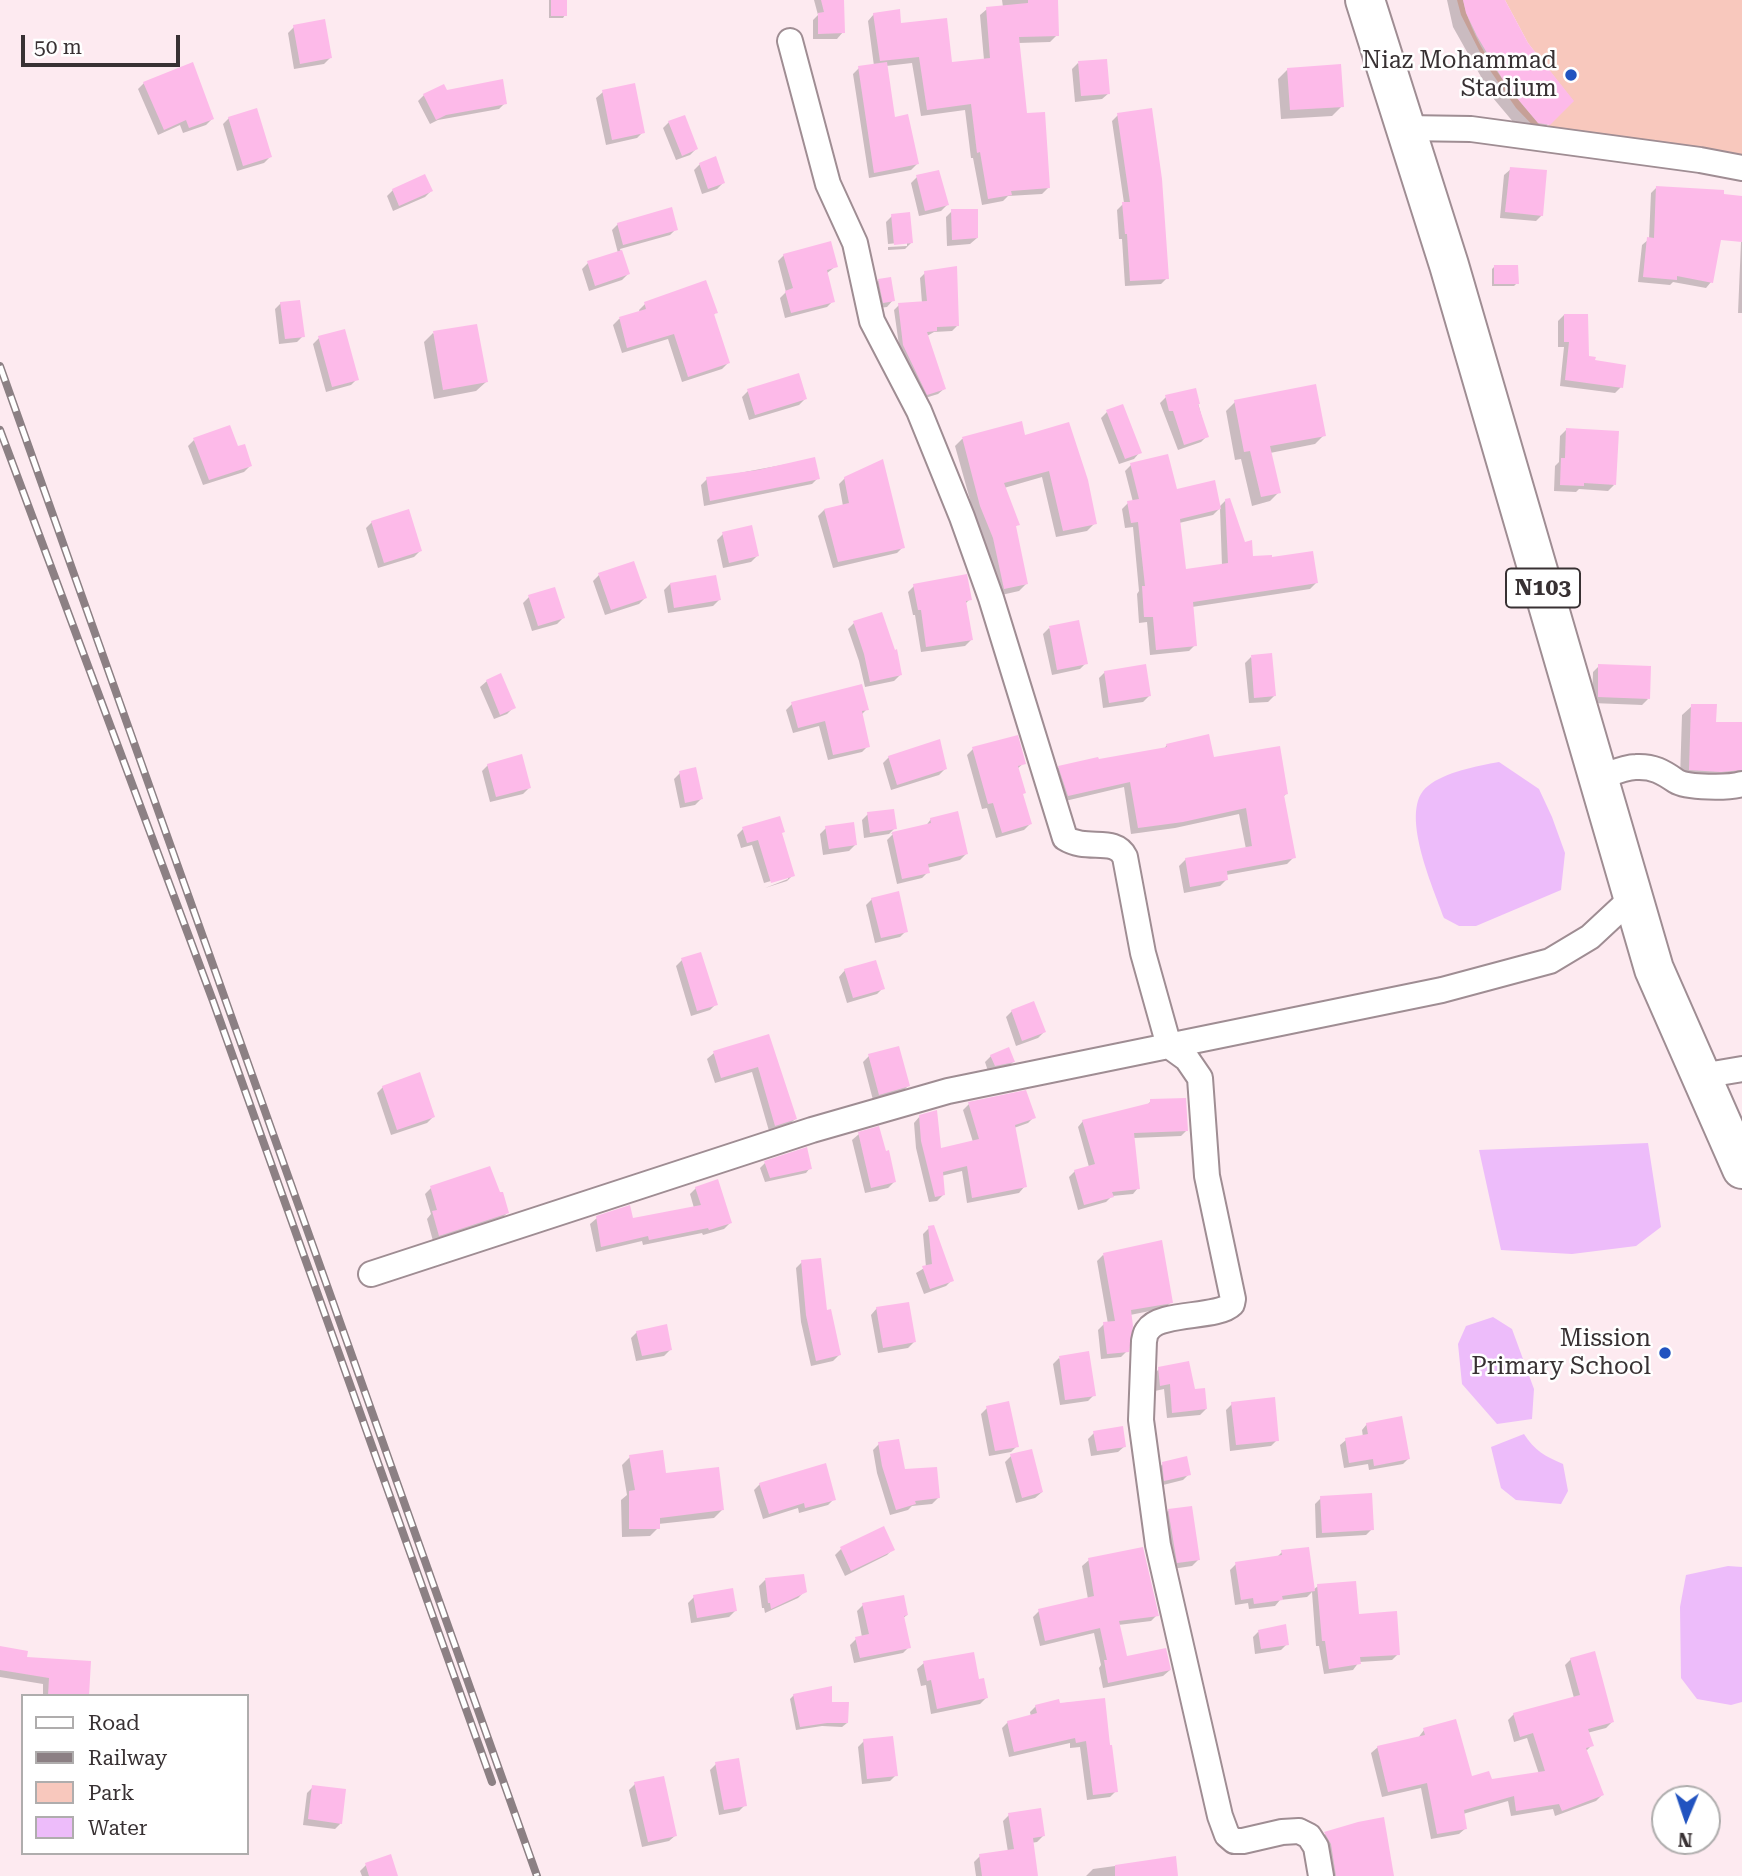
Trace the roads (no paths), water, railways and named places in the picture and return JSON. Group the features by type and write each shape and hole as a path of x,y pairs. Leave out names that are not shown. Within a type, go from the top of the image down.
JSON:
{"highway":[{"name":"N103","path":"1365,0 1449,265 1654,969 1742,1169"}],"street":[{"path":"790,41 828,184 855,243 872,321 919,411 962,517 991,598 1065,838 1074,844 1115,845 1122,849 1143,953 1169,1046 1187,1059 1200,1078 1207,1176 1233,1298 1232,1304 1222,1311 1186,1315 1154,1324 1148,1330 1144,1341 1141,1420 1158,1545 1200,1736 1227,1835 1234,1841 1243,1842 1282,1832 1300,1831 1309,1836 1316,1847 1321,1876"},
{"path":"1405,128 1471,130 1742,168"},
{"path":"1599,778 1634,766 1656,769 1670,775 1678,783 1703,786 1742,784"},
{"path":"371,1274 813,1130 923,1098 1442,990 1550,961 1590,937 1633,897"},
{"path":"1701,1076 1742,1069"}],"water":[{"path":"1499,762 1539,789 1565,853 1561,890 1476,926 1459,926 1444,918 1426,870 1417,830 1419,797 1428,786 1443,777"},
{"path":"1648,1143 1661,1227 1636,1246 1572,1254 1501,1250 1479,1150"},
{"path":"1493,1317 1512,1329 1534,1389 1532,1419 1497,1424 1462,1384 1458,1344 1466,1326"},
{"path":"1524,1434 1541,1452 1563,1464 1568,1491 1561,1504 1516,1500 1501,1488 1491,1447"},
{"path":"1728,1566 1742,1567 1742,1702 1731,1705 1697,1699 1681,1678 1680,1607 1686,1575"}],"railway":[{"path":"0,366 537,1876"},
{"path":"0,430 213,1001 492,1782"}],"place":[{"name":"Niaz Mohammad Stadium","path":"1571,75"},
{"name":"Mission Primary School","path":"1665,1353"}]}
